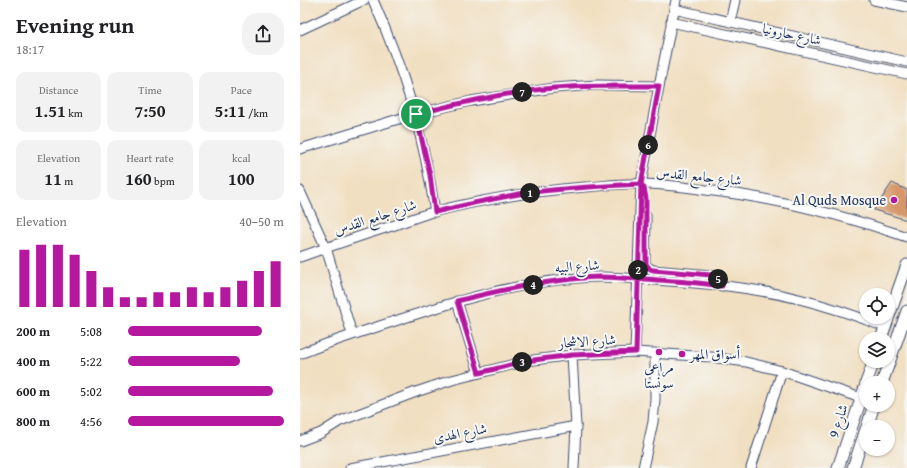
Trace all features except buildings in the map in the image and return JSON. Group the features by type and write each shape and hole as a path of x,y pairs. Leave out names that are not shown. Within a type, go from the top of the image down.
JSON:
{"main road":[{"path":"883,332 907,265"},
{"path":"885,376 903,335 907,311"},
{"name":"شارع 9","path":"838,468 859,404"},
{"name":"شارع 9","path":"853,468 859,450"}],"street":[{"path":"300,30 364,0"},
{"path":"373,0 388,33 416,114 430,175 435,212"},
{"path":"730,22 735,0"},
{"path":"879,0 907,7"},
{"path":"636,352 641,184 675,5"},
{"name":"شارع حارونيا","path":"675,5 730,22 907,62"},
{"name":"شارع حارونيا","path":"671,22 907,74"},
{"path":"300,149 416,114 471,101 554,88 597,85 659,86"},
{"path":"641,184 644,188 646,198 645,262 647,267 653,270 711,275 719,280 722,286"},
{"name":"شارع جامع القدس","path":"300,257 435,212 478,202 519,194 560,189 641,184 689,187 781,201 827,212 907,237"},
{"path":"300,191 326,248 352,334"},
{"name":"شارع البيه","path":"300,354 352,334 457,301 493,292 553,281 600,277 722,286 759,291 798,299 843,311 885,327"},
{"path":"457,301 479,373"},
{"name":"شارع الاشجار","path":"300,441 321,434 340,421 416,392 526,361 572,355 636,352 711,357 746,362 782,372 859,397"},
{"path":"643,468 653,422 655,399 655,353"},
{"path":"572,355 576,426 574,468"},
{"path":"751,468 782,372"},
{"name":"شارع الهدى","path":"350,468 390,464 576,426"}],"place":[{"name":"Al Quds Mosque","path":"894,200"},
{"name":"مراعى سونستا","path":"659,352"},
{"name":"أسواق المهر","path":"682,354"}],"route":[{"path":"416,114 430,175 435,212 519,194 560,189 641,184 638,279 636,352 572,355 526,361 479,373 457,301 493,292 553,281 600,277 638,279 681,282 722,286 719,280 711,275 653,270 647,267 645,262 646,198 644,188 641,184 659,86 597,85 554,88 471,101 416,114"}]}
